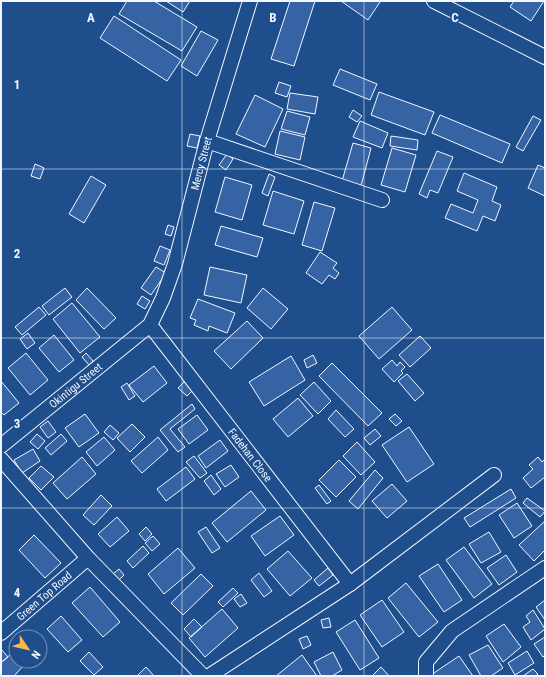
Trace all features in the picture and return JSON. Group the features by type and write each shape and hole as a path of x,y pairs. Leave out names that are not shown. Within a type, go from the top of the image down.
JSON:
{"street":[{"name":"Mercy Street","path":"150,325 163,298 175,264 207,141 250,1"},
{"path":"434,1 545,57"},
{"path":"207,141 382,200"},
{"name":"Okintigu Street","path":"1,446 150,325"},
{"name":"Fadehan Close","path":"150,325 350,584"},
{"path":"1,459 88,558 203,676"},
{"path":"209,676 350,584 494,476"},
{"name":"Green Top Road","path":"1,633 88,558"},
{"path":"426,676 426,662 452,631 545,568"}],"building":[{"path":"127,1 154,1 197,27 182,51 119,14"},
{"path":"166,1 190,1 183,12"},
{"path":"290,1 315,1 294,66 271,59"},
{"path":"341,1 379,1 380,2 368,20"},
{"path":"514,1 544,1 531,21 510,7"},
{"path":"114,16 181,60 167,81 100,38"},
{"path":"201,31 218,40 197,76 181,66"},
{"path":"340,69 377,84 370,100 333,85"},
{"path":"279,82 291,86 287,97 275,93"},
{"path":"379,92 434,112 425,135 371,115"},
{"path":"290,93 318,97 315,114 287,109"},
{"path":"255,95 283,109 265,147 236,134"},
{"path":"353,110 362,116 357,122 349,117"},
{"path":"287,111 310,117 305,135 281,129"},
{"path":"440,115 510,144 502,163 432,133"},
{"path":"533,116 541,120 523,151 516,147"},
{"path":"360,121 388,133 382,148 353,137"},
{"path":"280,131 305,137 300,160 275,154"},
{"path":"190,134 200,136 197,148 187,146"},
{"path":"391,136 418,140 417,150 390,146"},
{"path":"353,143 371,148 361,186 342,181"},
{"path":"392,148 416,155 405,192 381,185"},
{"path":"437,151 453,157 438,193 430,190 427,198 419,194"},
{"path":"227,154 233,159 226,170 219,165"},
{"path":"35,164 44,168 40,179 31,176"},
{"path":"538,165 545,168 545,196 528,188"},
{"path":"464,173 497,187 492,201 501,205 495,221 483,216 477,231 445,218 451,204 473,213 478,200 457,191"},
{"path":"269,174 275,177 268,196 262,193"},
{"path":"91,176 106,185 84,223 69,214"},
{"path":"225,177 252,185 242,220 215,212"},
{"path":"273,191 304,201 294,234 263,225"},
{"path":"314,202 335,208 322,251 302,245"},
{"path":"168,225 174,227 171,236 165,234"},
{"path":"221,226 263,238 257,257 215,245"},
{"path":"160,246 170,250 164,265 154,261"},
{"path":"320,252 337,263 333,268 339,273 335,279 329,275 322,284 306,273"},
{"path":"156,267 166,273 151,295 141,288"},
{"path":"210,267 247,275 241,303 204,295"},
{"path":"65,288 72,297 49,315 42,306"},
{"path":"87,288 116,318 104,329 76,300"},
{"path":"263,288 288,309 271,329 247,308"},
{"path":"142,296 150,301 145,309 137,304"},
{"path":"198,299 235,313 227,333 209,326 208,331 194,325 196,320 190,318"},
{"path":"72,303 100,337 80,353 53,319"},
{"path":"39,307 46,315 22,335 15,327"},
{"path":"392,307 412,330 379,359 359,336"},
{"path":"247,321 263,338 231,369 214,351"},
{"path":"28,333 35,343 27,349 20,339"},
{"path":"54,335 74,360 59,372 39,348"},
{"path":"420,336 431,348 410,367 399,355"},
{"path":"26,353 48,380 30,395 8,368"},
{"path":"86,353 93,361 89,365 82,357"},
{"path":"313,355 317,363 307,368 304,360"},
{"path":"291,356 305,380 264,406 249,382"},
{"path":"392,360 397,366 400,362 405,367 401,371 403,373 394,382 382,369"},
{"path":"332,363 382,413 368,426 319,376"},
{"path":"154,366 167,383 143,402 129,385"},
{"path":"407,374 424,393 415,401 398,381"},
{"path":"1,381 19,403 4,415 1,412"},
{"path":"184,382 193,390 187,396 178,388"},
{"path":"314,382 331,401 318,414 300,395"},
{"path":"127,383 135,396 129,400 121,387"},
{"path":"298,398 313,416 288,437 273,419"},
{"path":"192,404 195,409 170,429 185,447 178,452 160,430"},
{"path":"336,410 354,429 345,437 328,419"},
{"path":"85,414 99,433 79,447 65,428"},
{"path":"395,414 402,421 396,426 389,419"},
{"path":"197,415 208,430 189,444 178,429"},
{"path":"48,421 56,432 48,438 40,427"},
{"path":"132,424 145,437 130,452 117,438"},
{"path":"110,425 119,433 113,440 104,432"},
{"path":"409,427 434,464 407,482 382,445"},
{"path":"375,429 381,436 370,445 364,438"},
{"path":"37,434 45,441 38,449 30,442"},
{"path":"61,434 67,441 51,455 45,448"},
{"path":"104,437 115,450 97,466 86,452"},
{"path":"158,437 168,450 142,473 131,461"},
{"path":"220,440 228,451 206,468 198,456"},
{"path":"357,442 375,462 361,475 343,456"},
{"path":"33,449 40,461 22,473 14,460"},
{"path":"194,456 207,473 200,478 186,462"},
{"path":"82,457 96,474 67,499 53,483"},
{"path":"538,457 542,462 545,459 545,477 531,488 523,478 533,469 529,465"},
{"path":"339,460 356,477 336,497 319,480"},
{"path":"231,465 239,477 225,487 216,474"},
{"path":"41,466 54,477 41,490 29,478"},
{"path":"186,467 195,479 166,501 157,489"},
{"path":"375,470 383,478 358,509 349,501"},
{"path":"211,475 221,489 214,495 204,481"},
{"path":"392,484 407,501 387,518 372,501"},
{"path":"319,485 331,501 327,504 315,488"},
{"path":"511,489 516,498 470,527 464,518"},
{"path":"251,491 266,510 227,542 212,523"},
{"path":"101,495 112,506 94,525 83,515"},
{"path":"527,498 545,511 540,517 523,503"},
{"path":"517,503 532,526 514,538 499,515"},
{"path":"280,516 294,535 265,556 251,536"},
{"path":"117,517 129,531 110,547 98,534"},
{"path":"545,521 545,550 534,561 519,545"},
{"path":"146,527 152,534 145,541 139,534"},
{"path":"206,527 220,548 212,553 198,532"},
{"path":"489,532 501,552 481,563 469,544"},
{"path":"34,535 61,563 45,578 19,550"},
{"path":"153,536 160,544 152,551 145,543"},
{"path":"143,546 149,553 133,568 127,561"},
{"path":"464,547 492,584 474,598 446,560"},
{"path":"178,548 195,568 164,594 148,574"},
{"path":"288,551 312,578 290,596 267,569"},
{"path":"506,555 517,572 499,585 487,568"},
{"path":"438,564 462,600 444,612 419,576"},
{"path":"328,568 333,575 319,586 314,580"},
{"path":"119,569 124,575 119,580 113,574"},
{"path":"259,573 272,591 264,597 251,580"},
{"path":"201,574 213,586 183,615 171,603"},
{"path":"406,583 438,622 419,637 388,598"},
{"path":"90,587 120,622 103,637 72,603"},
{"path":"233,588 238,593 223,607 218,602"},
{"path":"241,594 247,603 240,607 234,599"},
{"path":"382,600 404,632 382,647 360,615"},
{"path":"545,600 545,620 536,607"},
{"path":"222,609 238,628 205,657 189,638"},
{"path":"533,610 545,629 531,640 523,627 530,622 526,616"},
{"path":"61,616 82,640 68,652 47,629"},
{"path":"329,618 331,627 323,628 321,620"},
{"path":"194,619 202,627 191,637 184,629"},
{"path":"355,620 379,658 360,670 336,632"},
{"path":"504,624 521,647 503,662 486,636"},
{"path":"307,636 311,645 303,649 299,639"},
{"path":"545,637 545,655 543,657 534,644"},
{"path":"488,645 503,668 491,676 481,676 469,655"},
{"path":"1,649 8,657 1,662"},
{"path":"527,651 534,663 515,675 508,663"},
{"path":"89,652 103,667 94,675 80,661"},
{"path":"333,652 342,670 332,676 321,676 314,662"},
{"path":"302,655 317,676 276,676"},
{"path":"459,656 473,676 431,675"},
{"path":"8,657 8,669 20,669 15,675 16,676 1,676 1,663"},
{"path":"146,667 154,676 137,676"},
{"path":"381,667 389,676 372,676"},
{"path":"533,669 538,674 535,676 523,676"}]}
